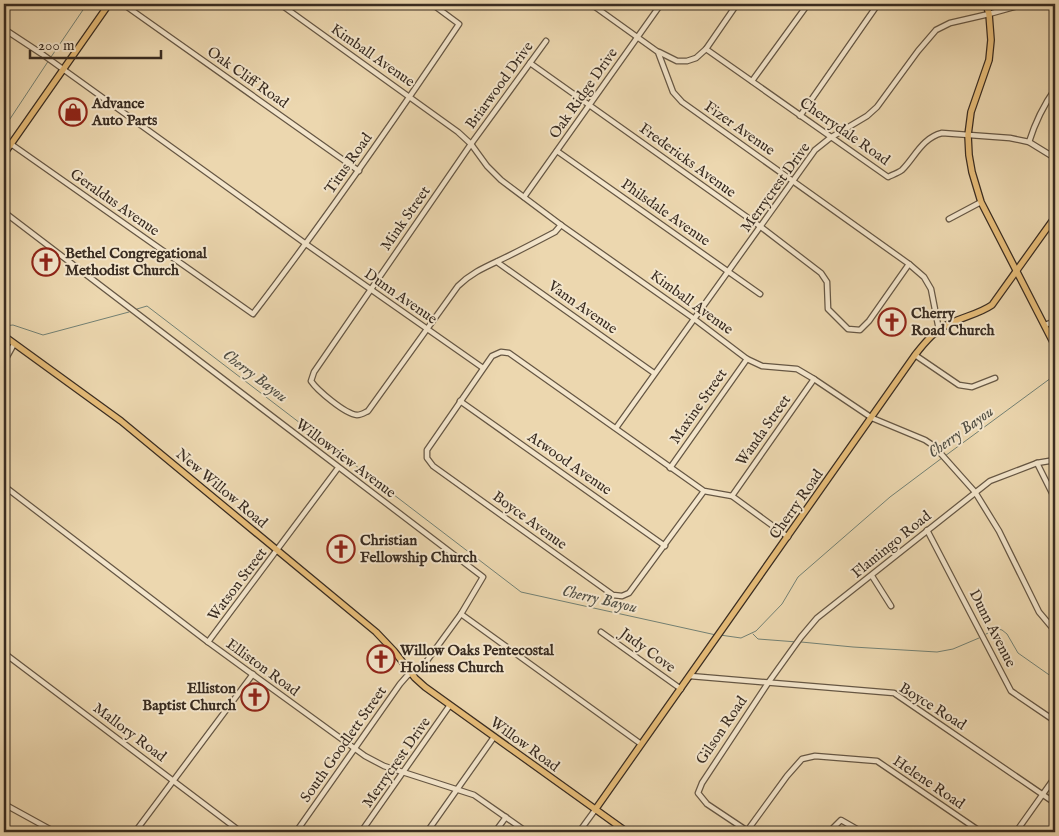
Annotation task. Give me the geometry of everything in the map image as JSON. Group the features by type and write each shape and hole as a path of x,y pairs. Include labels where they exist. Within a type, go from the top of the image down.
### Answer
{"main road":[{"path":"4,154 109,4"},
{"path":"986,4 989,14 991,40 989,60 971,112 968,135 970,163 982,202 1055,346"},
{"name":"Cherry Road","path":"595,810 915,355 930,336 939,330 952,322 981,312 992,305 1055,217"},
{"name":"New Willow Road","path":"4,337 121,421 376,632 411,673"},
{"name":"Willow Road","path":"411,673 450,705 627,832"}],"street":[{"name":"Oak Cliff Road","path":"123,4 359,171"},
{"name":"Kimball Avenue","path":"280,4 458,132 471,144 487,166 501,180 561,225 694,318 747,359 762,366 797,369 872,418 925,440 939,450 975,492 999,531 1039,612 1055,631"},
{"name":"Titus Road","path":"253,314 359,171 460,24 432,4"},
{"path":"591,4 658,52 671,59 687,61 696,58 706,49 737,4"},
{"name":"Oak Ridge Drive","path":"524,197 661,4"},
{"path":"752,81 808,4"},
{"path":"800,116 878,4"},
{"name":"Merrycrest Drive","path":"616,428 815,150 830,138 867,116 877,107 918,51 936,30 950,23 1024,4"},
{"name":"Dunn Avenue","path":"4,29 483,368"},
{"name":"Briarwood Drive","path":"471,144 546,41"},
{"name":"Cherrydale Road","path":"706,49 888,177 901,172 919,148 933,136 942,133 1010,138 1029,142 1055,158"},
{"name":"Fizer Avenue","path":"658,52 673,92 682,102 909,264 924,277 931,289 939,330"},
{"name":"Fredericks Avenue","path":"530,63 761,227 822,273 827,282 828,310 848,329 860,330 865,325 909,264"},
{"path":"1029,142 1044,105 1055,89"},
{"name":"Geraldus Avenue","path":"11,144 253,314"},
{"name":"Mink Street","path":"427,330 368,411 359,416 351,414 316,389 311,381 314,372 471,144"},
{"name":"Philsdale Avenue","path":"557,151 760,294"},
{"path":"949,219 982,202"},
{"name":"Willowview Avenue","path":"4,212 482,577"},
{"path":"427,330 465,278 555,232 561,225"},
{"path":"1049,225 1055,229"},
{"name":"Vann Avenue","path":"497,262 654,373"},
{"path":"1045,325 1055,320"},
{"path":"4,362 14,344"},
{"path":"460,400 492,356 501,352 509,353 704,491 732,496 788,537"},
{"path":"915,355 958,386 972,386 995,378"},
{"name":"Maxine Street","path":"670,468 747,359"},
{"name":"Wanda Street","path":"732,496 814,379"},
{"name":"Boyce Avenue","path":"460,400 427,450 427,458 433,466 613,595 622,596 629,593 665,546"},
{"name":"Atwood Avenue","path":"460,400 665,546"},
{"name":"Flamingo Road","path":"768,683 817,618 975,492 999,477 1055,460"},
{"path":"1037,464 1055,499"},
{"name":"Watson Street","path":"208,642 338,468"},
{"name":"Elliston Road","path":"4,486 208,642 374,762 478,797 527,832"},
{"path":"665,546 704,491"},
{"name":"Dunn Avenue","path":"927,530 1011,691 1055,721"},
{"path":"872,576 891,606"},
{"name":"South Goodlett Street","path":"296,832 400,684 426,662 461,614 482,577"},
{"path":"461,614 641,744"},
{"name":"Judy Cove","path":"601,632 680,689"},
{"name":"Mallory Road","path":"4,653 240,832"},
{"path":"135,832 253,674"},
{"name":"Boyce Road","path":"690,676 894,693 1055,803"},
{"name":"Gilson Road","path":"748,832 708,804 698,793 702,783 768,683"},
{"name":"Merrycrest Drive","path":"361,832 450,705"},
{"path":"427,832 494,737"},
{"name":"Helene Road","path":"748,832 787,776 802,759 815,756 877,761 981,832"},
{"path":"1016,832 1055,777"},
{"path":"4,804 55,832"},
{"name":"Cherry Road","path":"579,832 595,810"},
{"path":"495,832 506,817"},
{"path":"829,832 842,820 862,832"}],"waterway":[{"path":"51,57 87,4"},
{"path":"4,128 49,60"},
{"name":"Cherry Bayou","path":"137,309 147,306 521,592 716,635"},
{"name":"Cherry Bayou","path":"4,326 13,325 43,335 129,312"},
{"name":"Cherry Bayou","path":"945,456 1055,375"},
{"name":"Cherry Bayou","path":"720,635 741,638 756,631 782,604 798,577 890,497 942,458"},
{"path":"986,634 998,629 1002,630 1007,634 1018,653 1055,679"},
{"path":"753,634 758,639 797,642"},
{"path":"801,642 937,652 953,649 979,638"}],"place":[{"name":"Advance Auto Parts","path":"73,112"},
{"name":"Bethel Congregational Methodist Church","path":"46,262"},
{"name":"Cherry Road Church","path":"892,322"},
{"name":"Christian Fellowship Church","path":"341,549"},
{"name":"Willow Oaks Pentecostal Holiness Church","path":"381,659"},
{"name":"Elliston Baptist Church","path":"255,697"}]}
